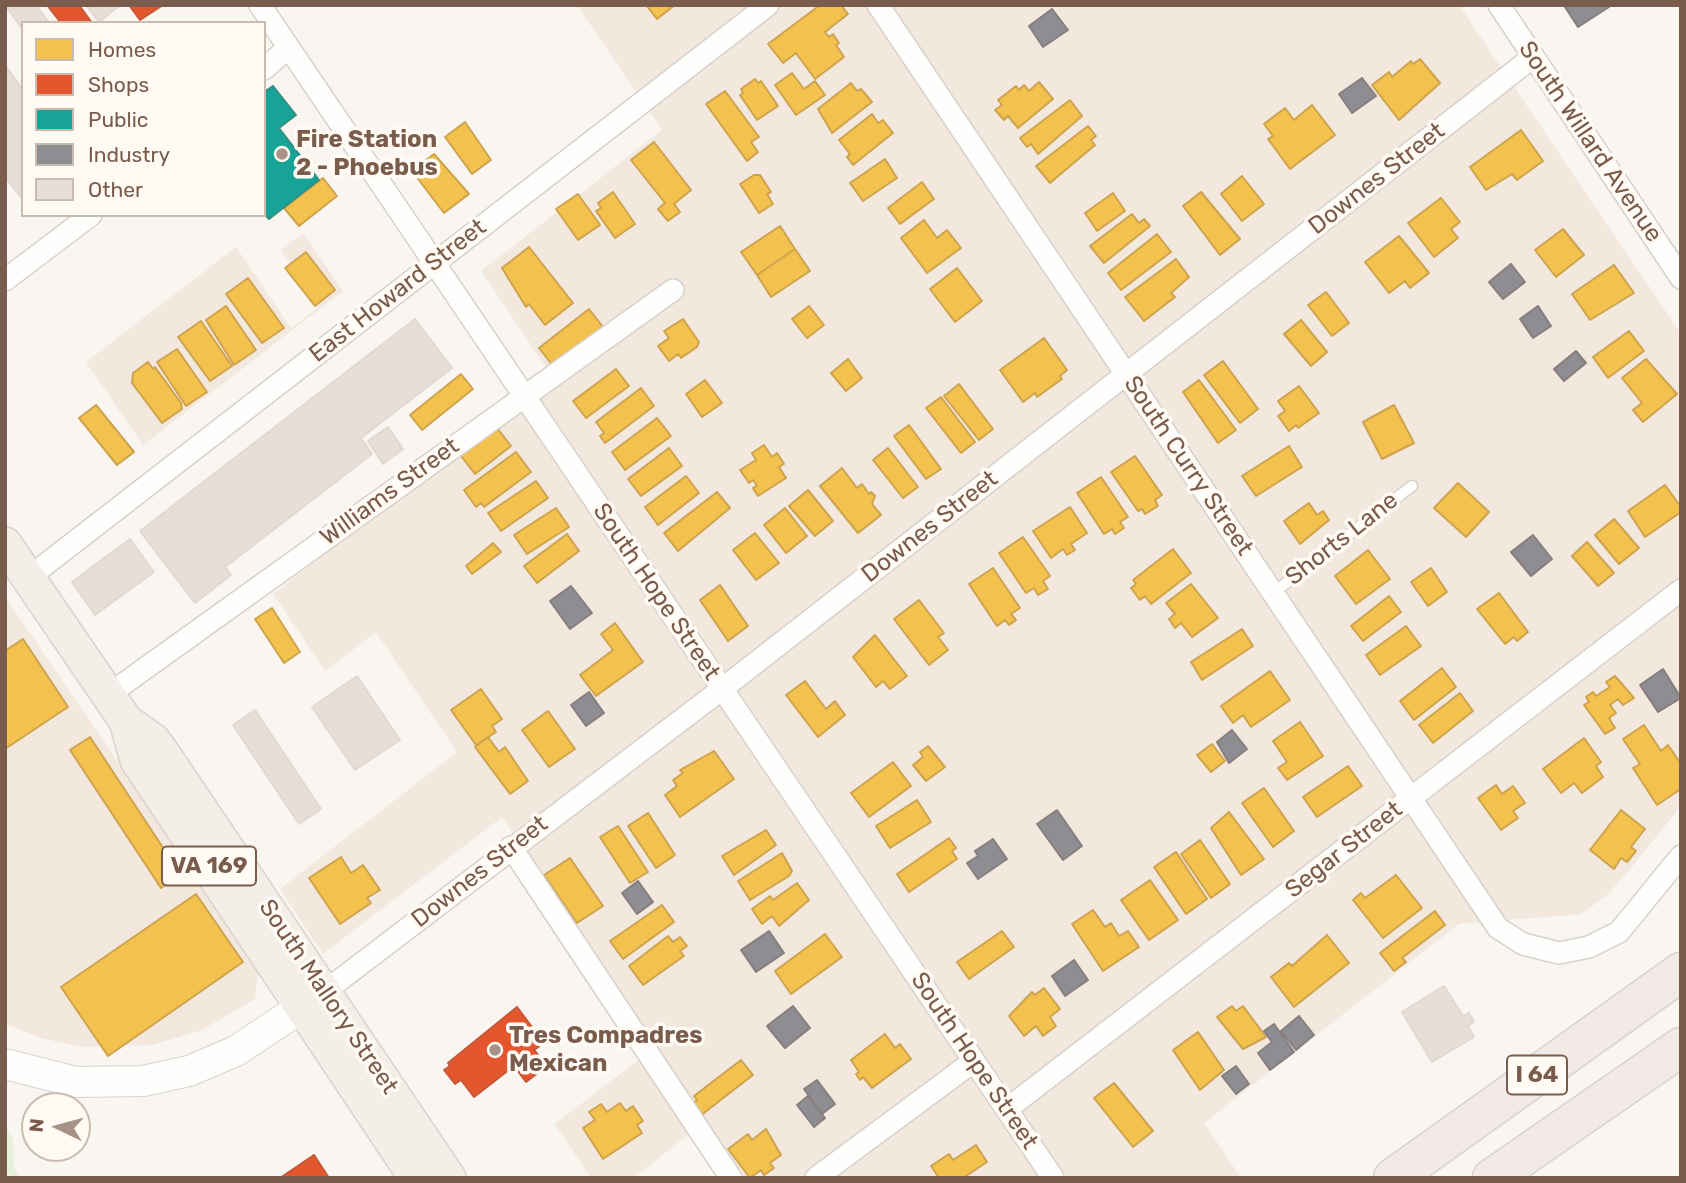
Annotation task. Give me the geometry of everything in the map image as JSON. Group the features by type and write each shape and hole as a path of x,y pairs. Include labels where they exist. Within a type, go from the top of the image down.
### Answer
{"highway":[{"name":"I 64","path":"1393,1178 1681,972"},
{"name":"I 64","path":"1492,1178 1681,1048"},
{"path":"1522,1178 1632,1082"}],"main road":[{"name":"South Mallory Street","path":"5,544 117,708 153,741 164,755 314,1000 416,1178"},
{"name":"South Mallory Street","path":"314,1000 449,1178"}],"street":[{"name":"South Hope Street","path":"260,5 1052,1178"},
{"name":"East Howard Street","path":"28,578 768,5"},
{"name":"South Curry Street","path":"878,5 1498,928 1523,944 1559,953 1589,947 1619,932 1681,856"},
{"name":"South Willard Avenue","path":"1499,5 1681,278"},
{"path":"266,67 288,48"},
{"name":"Downes Street","path":"314,1000 511,847 722,689 1533,57"},
{"path":"5,280 88,217"},
{"name":"Williams Street","path":"117,708 524,396 673,290"},
{"name":"Segar Street","path":"1007,1109 1681,590"},
{"path":"511,847 731,1178"},
{"path":"5,1064 76,1082 143,1081 190,1071 236,1051 314,1000"},
{"path":"816,1178 974,1061"}],"lane":[{"name":"Shorts Lane","path":"1273,593 1412,486"}],"shaded area":[{"path":"577,5 1459,5 1681,334 1681,806 1606,896 1581,914 1459,924 1204,1123 1241,1178 740,1178 706,1120 634,1178 591,1178 555,1124 654,1048 502,817 323,954 280,889 457,752 376,632 325,671 273,594 553,378 481,271 662,130"},
{"path":"303,233 343,291 143,445 86,362 236,247 291,328 319,307 281,250"},
{"path":"5,597 259,967 255,999 200,1031 151,1045 80,1047 41,1038 5,1024"}],"green space":[{"path":"5,1125 13,1139 14,1168 20,1178 5,1178"}],"building: Homes":[{"path":"646,5 675,5 657,19"},
{"path":"820,5 841,5 848,14 825,32 829,37 833,34 844,57 815,79 796,53 783,63 768,44"},
{"path":"1420,59 1440,83 1399,120 1372,85 1389,72 1392,77 1411,61 1413,64"},
{"path":"792,73 804,89 815,81 825,95 796,115 775,85"},
{"path":"755,79 758,83 761,81 778,106 757,120 740,95 743,93 741,89"},
{"path":"1039,82 1053,99 1018,128 1008,116 1004,120 995,110 1002,105 998,100 1016,86 1019,90 1024,85 1029,91"},
{"path":"851,83 857,91 861,89 872,102 832,133 818,109"},
{"path":"725,91 759,137 751,142 758,152 747,161 706,104"},
{"path":"1070,100 1082,116 1038,154 1031,144 1027,147 1020,138"},
{"path":"1312,105 1335,135 1290,169 1268,139 1273,136 1264,124 1285,108 1294,120"},
{"path":"872,114 878,123 883,120 893,133 853,165 847,157 850,154 839,140"},
{"path":"465,122 491,160 472,174 445,137"},
{"path":"1088,126 1096,136 1091,140 1095,145 1050,183 1036,166"},
{"path":"1521,130 1543,161 1517,180 1512,174 1486,190 1470,167"},
{"path":"654,142 691,190 674,204 680,212 668,221 658,209 665,203 631,160"},
{"path":"434,154 469,194 444,213 412,171"},
{"path":"885,159 897,178 863,201 850,183"},
{"path":"754,175 760,175 771,192 767,194 773,204 759,213 740,184"},
{"path":"1242,176 1264,204 1242,221 1221,194"},
{"path":"323,178 337,196 299,226 284,208"},
{"path":"922,182 934,199 900,224 888,208"},
{"path":"613,192 635,224 615,238 596,211 601,208 598,203"},
{"path":"1201,192 1240,239 1220,255 1183,206"},
{"path":"1113,193 1125,211 1097,231 1085,213"},
{"path":"578,194 600,225 578,240 556,209"},
{"path":"1441,198 1460,222 1451,229 1458,238 1434,257 1408,223"},
{"path":"1132,214 1139,223 1144,219 1150,226 1104,263 1090,246"},
{"path":"924,220 937,238 947,230 961,248 927,273 901,238"},
{"path":"780,226 795,249 757,275 741,252"},
{"path":"1563,229 1584,255 1556,277 1535,250"},
{"path":"1157,234 1171,252 1121,290 1108,273"},
{"path":"1399,236 1429,273 1410,288 1405,281 1389,293 1365,262"},
{"path":"529,247 573,303 545,325 529,304 526,307 502,268"},
{"path":"795,249 810,271 771,297 757,275"},
{"path":"306,252 335,290 315,306 285,268"},
{"path":"1176,259 1189,277 1171,293 1175,297 1144,321 1125,297"},
{"path":"1614,265 1634,293 1590,320 1572,294"},
{"path":"957,268 982,301 955,322 930,289"},
{"path":"248,278 284,328 262,343 226,294"},
{"path":"1326,292 1349,323 1332,336 1308,305"},
{"path":"226,306 256,350 234,365 206,320"},
{"path":"809,306 824,325 807,338 792,319"},
{"path":"589,309 603,327 557,371 539,348"},
{"path":"683,319 699,342 697,347 681,358 678,354 669,361 658,346 669,338 664,331"},
{"path":"1301,320 1327,352 1311,366 1284,334"},
{"path":"201,321 232,366 210,381 178,337"},
{"path":"1629,331 1644,351 1608,378 1593,357"},
{"path":"1044,338 1067,370 1060,376 1062,379 1037,397 1035,393 1023,402 1000,370"},
{"path":"177,349 207,392 186,406 157,362"},
{"path":"848,359 862,378 846,391 831,373"},
{"path":"1646,359 1677,394 1643,422 1633,410 1642,403 1622,378"},
{"path":"1223,361 1258,409 1240,423 1204,375"},
{"path":"148,362 153,369 155,367 181,403 182,409 162,423 132,383 133,373"},
{"path":"616,369 629,386 586,418 573,401"},
{"path":"461,374 473,389 422,430 410,415"},
{"path":"705,380 722,403 702,417 686,394"},
{"path":"1199,380 1236,430 1218,443 1183,392"},
{"path":"959,384 993,429 979,440 944,396"},
{"path":"1299,386 1319,413 1289,431 1278,416 1285,411 1278,401"},
{"path":"641,388 654,406 605,443 600,436 604,433 596,422"},
{"path":"941,397 975,442 961,453 926,408"},
{"path":"96,405 134,452 117,465 79,418"},
{"path":"1394,405 1414,443 1382,459 1363,422"},
{"path":"657,418 671,436 625,470 612,452"},
{"path":"494,424 511,446 475,474 458,452"},
{"path":"909,425 941,469 926,479 894,436"},
{"path":"764,445 772,457 777,453 784,464 779,467 786,478 758,496 753,488 757,486 753,480 749,483 740,470 756,460 752,453"},
{"path":"1289,446 1302,467 1256,496 1242,476"},
{"path":"669,448 682,466 641,496 628,479"},
{"path":"888,448 918,487 903,498 873,460"},
{"path":"516,452 531,472 484,507 481,503 476,507 464,490"},
{"path":"1135,456 1162,495 1155,500 1158,506 1145,514 1142,509 1138,511 1111,472"},
{"path":"842,468 857,488 862,484 869,494 871,492 875,496 872,504 881,515 858,533 820,486"},
{"path":"686,476 699,493 658,525 645,507"},
{"path":"1101,477 1128,517 1120,522 1124,528 1115,534 1112,529 1104,534 1077,493"},
{"path":"536,481 548,498 501,531 488,513"},
{"path":"1458,483 1489,512 1466,537 1434,508"},
{"path":"1665,485 1681,507 1681,512 1645,537 1628,511"},
{"path":"808,490 833,521 815,536 789,506"},
{"path":"717,492 730,508 678,551 664,533"},
{"path":"1309,503 1317,515 1323,511 1329,520 1300,544 1284,521"},
{"path":"1070,507 1087,533 1071,544 1075,550 1067,555 1063,549 1051,558 1033,531"},
{"path":"556,508 569,527 527,554 514,535"},
{"path":"785,508 807,536 786,553 764,525"},
{"path":"1614,519 1639,548 1619,564 1595,535"},
{"path":"755,533 779,563 756,580 733,550"},
{"path":"567,534 579,551 537,583 524,566"},
{"path":"1023,537 1050,576 1043,581 1048,589 1038,595 1034,588 1026,593 999,553"},
{"path":"1587,542 1614,573 1598,586 1572,556"},
{"path":"493,543 501,552 472,574 466,566"},
{"path":"1173,549 1191,573 1151,604 1145,596 1140,600 1131,588 1136,584 1133,580"},
{"path":"1368,550 1390,579 1356,604 1335,576"},
{"path":"993,568 1020,608 1011,614 1016,620 1009,625 1005,620 997,626 969,584"},
{"path":"1431,568 1447,592 1428,606 1411,582"},
{"path":"1191,584 1218,618 1192,637 1181,623 1175,628 1169,619 1175,614 1166,603"},
{"path":"720,585 748,626 728,641 700,600"},
{"path":"1499,593 1528,632 1517,641 1514,637 1505,644 1477,609"},
{"path":"1389,596 1401,612 1363,641 1351,626"},
{"path":"919,600 944,633 938,637 948,650 929,665 894,619"},
{"path":"272,608 300,652 284,663 255,619"},
{"path":"615,623 643,662 596,696 580,675 613,650 601,634"},
{"path":"1406,626 1421,646 1380,675 1366,655"},
{"path":"1242,629 1253,646 1202,680 1191,662"},
{"path":"875,635 907,676 890,689 883,681 876,687 853,657"},
{"path":"23,639 68,707 5,749 5,651"},
{"path":"1442,668 1456,687 1414,720 1400,701"},
{"path":"1270,671 1290,700 1251,727 1243,715 1233,723 1221,706"},
{"path":"1615,676 1634,698 1623,705 1618,699 1610,705 1616,713 1609,718 1615,728 1605,734 1584,705 1589,702 1586,697 1593,692 1596,696 1610,687 1606,682"},
{"path":"805,681 826,709 835,701 845,715 818,737 786,695"},
{"path":"481,689 502,719 492,726 496,732 476,745 451,710"},
{"path":"1460,693 1473,711 1433,743 1419,725"},
{"path":"548,711 575,749 549,767 522,730"},
{"path":"1300,722 1323,756 1287,780 1278,768 1287,762 1273,741"},
{"path":"1644,725 1661,751 1668,745 1681,764 1681,789 1657,805 1633,768 1640,764 1623,739"},
{"path":"90,737 181,875 161,888 70,750"},
{"path":"488,737 499,752 505,747 528,781 510,794 475,747"},
{"path":"1584,738 1601,762 1596,766 1603,777 1582,793 1574,783 1561,793 1543,769"},
{"path":"1212,744 1225,761 1211,772 1197,755"},
{"path":"928,746 945,767 926,781 913,765 923,757 920,752"},
{"path":"714,751 734,779 680,817 665,795 677,786 673,780 683,773 680,770"},
{"path":"893,762 911,786 869,817 851,793"},
{"path":"1348,766 1362,786 1317,817 1303,797"},
{"path":"1496,785 1502,794 1513,786 1525,803 1513,811 1518,818 1501,830 1478,798"},
{"path":"1264,788 1294,831 1273,847 1242,803"},
{"path":"917,800 931,822 890,848 876,826"},
{"path":"1621,810 1645,829 1631,847 1636,851 1627,862 1621,858 1614,869 1590,850"},
{"path":"1229,812 1264,859 1241,875 1211,828"},
{"path":"648,813 675,855 656,868 628,826"},
{"path":"618,826 648,872 630,883 600,837"},
{"path":"766,830 776,845 734,875 722,856"},
{"path":"949,838 956,848 952,851 957,859 909,892 897,874"},
{"path":"1200,840 1230,884 1211,898 1181,854"},
{"path":"1176,852 1207,899 1186,914 1154,867"},
{"path":"782,853 792,871 789,876 750,900 738,881"},
{"path":"341,857 351,873 363,865 380,890 367,898 371,903 340,924 309,878"},
{"path":"570,858 603,906 577,923 544,875"},
{"path":"1396,875 1422,908 1383,938 1353,900 1361,893 1365,898"},
{"path":"1150,880 1178,920 1149,940 1121,900"},
{"path":"797,883 809,900 779,926 772,916 762,924 752,909 770,896 773,900"},
{"path":"196,894 243,962 108,1056 61,987"},
{"path":"662,905 674,922 623,959 610,941"},
{"path":"1093,910 1105,927 1111,923 1119,936 1128,931 1139,947 1103,971 1072,924"},
{"path":"1435,911 1445,925 1402,958 1406,962 1394,971 1380,953"},
{"path":"1002,931 1014,947 969,979 957,962"},
{"path":"825,934 842,957 791,994 775,971"},
{"path":"1327,935 1349,963 1294,1007 1271,977 1289,963 1292,966"},
{"path":"668,936 673,942 680,937 687,946 680,951 684,956 643,985 629,966"},
{"path":"1044,988 1060,1009 1050,1017 1056,1026 1043,1036 1036,1026 1024,1036 1009,1016 1032,992 1035,995"},
{"path":"1232,1006 1236,1011 1243,1006 1266,1037 1243,1049 1217,1017"},
{"path":"1198,1032 1224,1070 1200,1090 1173,1050"},
{"path":"885,1034 895,1048 900,1044 911,1059 872,1088 863,1077 860,1080 856,1074 859,1072 851,1060"},
{"path":"741,1060 753,1075 700,1116 691,1105 697,1100 694,1096"},
{"path":"1114,1083 1153,1131 1133,1147 1094,1098"},
{"path":"620,1103 626,1111 633,1106 643,1121 637,1125 642,1133 603,1159 583,1128 595,1120 589,1112 601,1104 607,1112"},
{"path":"766,1129 781,1155 770,1163 774,1168 764,1175 761,1170 750,1178 728,1149 748,1134 752,1140"},
{"path":"976,1145 987,1162 963,1178 939,1178 931,1166 949,1154 953,1160"}],"building: Shops":[{"path":"47,5 79,5 91,21 59,21"},
{"path":"129,5 163,5 140,20"},
{"path":"517,1007 544,1043 534,1050 547,1066 526,1082 514,1066 474,1097 461,1080 455,1084 444,1070 450,1066 448,1063"},
{"path":"314,1155 329,1178 280,1178"}],"building: Public":[{"name":"Fire Station 2 - Phoebus","path":"273,86 296,115 279,128 319,180 269,219 266,215 266,91"}],"building: Industry":[{"path":"1565,7 1609,7 1578,27"},
{"path":"1052,9 1068,30 1043,47 1029,26"},
{"path":"1362,78 1376,96 1352,113 1339,94"},
{"path":"1511,264 1525,282 1503,299 1489,282"},
{"path":"1538,306 1551,326 1533,338 1520,319"},
{"path":"1576,351 1586,363 1564,381 1554,369"},
{"path":"1533,535 1552,559 1531,576 1511,552"},
{"path":"571,586 592,613 570,629 550,601"},
{"path":"1663,669 1681,698 1658,712 1640,685"},
{"path":"589,692 604,713 586,726 571,705"},
{"path":"1232,730 1247,749 1229,763 1217,742"},
{"path":"1057,810 1082,846 1063,860 1037,824"},
{"path":"993,839 1007,859 978,879 967,863 978,856 975,851"},
{"path":"638,881 653,902 637,914 622,893"},
{"path":"769,931 784,953 756,972 741,950"},
{"path":"1074,960 1088,980 1065,996 1052,976"},
{"path":"793,1006 810,1028 785,1048 767,1026"},
{"path":"1299,1016 1314,1035 1296,1050 1281,1031"},
{"path":"1274,1024 1294,1052 1270,1070 1258,1053 1272,1042 1264,1031"},
{"path":"1236,1066 1249,1084 1236,1094 1222,1076"},
{"path":"817,1080 835,1104 822,1114 804,1089"},
{"path":"808,1096 825,1118 814,1127 797,1105"}],"building: Other":[{"path":"5,5 36,5 48,21 21,21 21,27"},
{"path":"86,5 119,5 100,21"},
{"path":"5,65 21,87 21,197 5,177"},
{"path":"415,319 452,368 361,438 372,454 225,567 231,575 195,603 140,531"},
{"path":"388,427 403,449 383,464 368,441"},
{"path":"130,539 154,572 95,615 72,582"},
{"path":"357,676 400,740 355,770 312,707"},
{"path":"255,710 321,809 299,824 233,725"},
{"path":"1444,986 1463,1016 1469,1013 1474,1022 1468,1026 1474,1037 1432,1062 1402,1012"}],"place":[{"name":"Fire Station 2 - Phoebus","path":"282,154"},
{"name":"Tres Compadres Mexican","path":"495,1050"}]}
